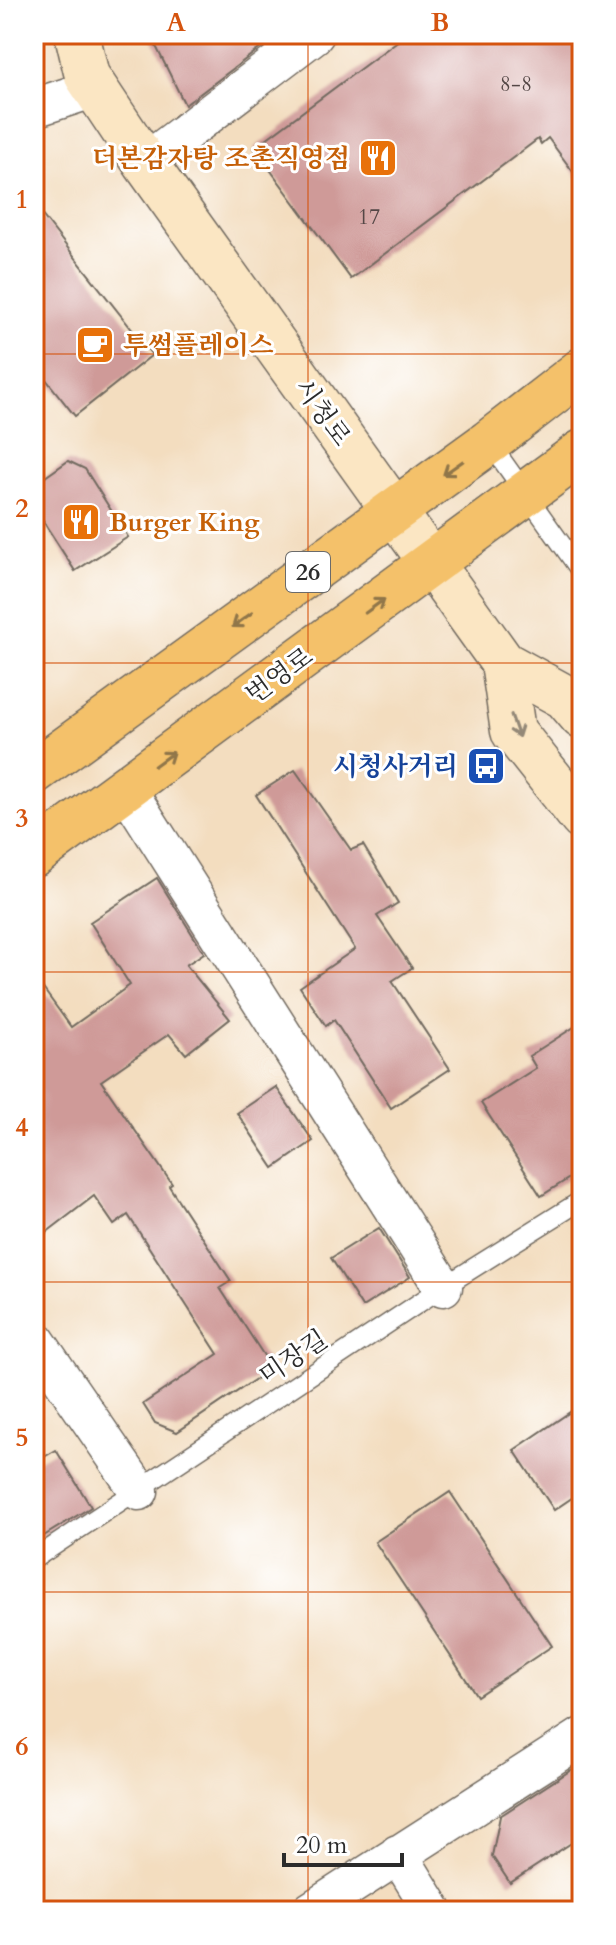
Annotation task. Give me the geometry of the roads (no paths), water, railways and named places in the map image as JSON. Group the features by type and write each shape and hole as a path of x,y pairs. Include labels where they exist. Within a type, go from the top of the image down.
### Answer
{"main road":[{"name":"26","path":"34,772 489,442 582,370"},
{"name":"번영로","path":"34,855 582,452"}],"street":[{"name":"시청로","path":"77,34 87,76 145,163 503,663"},
{"path":"145,163 315,34"},
{"path":"34,108 95,88"},
{"path":"503,663 565,697 582,717"},
{"path":"503,663 513,731 582,818"},
{"path":"125,787 443,1287"},
{"path":"34,1338 139,1491"},
{"path":"311,1911 582,1737"},
{"path":"398,1854 433,1911"}],"lane":[{"path":"489,442 582,573"},
{"name":"미장길","path":"34,1559 443,1287 582,1200"}],"place":[{"name":"더본감자탕 조촌직영점","path":"378,158"},
{"name":"투썸플레이스","path":"95,345"},
{"name":"Burger King","path":"81,522"},
{"name":"시청사거리","path":"486,766"}]}
